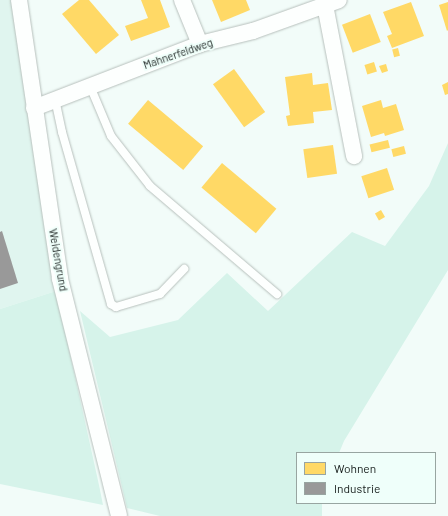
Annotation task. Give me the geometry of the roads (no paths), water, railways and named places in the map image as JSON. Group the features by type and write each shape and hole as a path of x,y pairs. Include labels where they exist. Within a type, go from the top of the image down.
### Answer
{"street":[{"name":"Weidengrund","path":"19,0 60,279 118,516"},
{"path":"182,0 200,44"},
{"name":"Mahnerfeldweg","path":"34,108 200,44 253,32 332,3 354,156"}],"lane":[{"path":"90,86 111,136 150,186 277,294"},
{"path":"55,99 62,132 110,304 116,307 160,294 184,269"}]}
